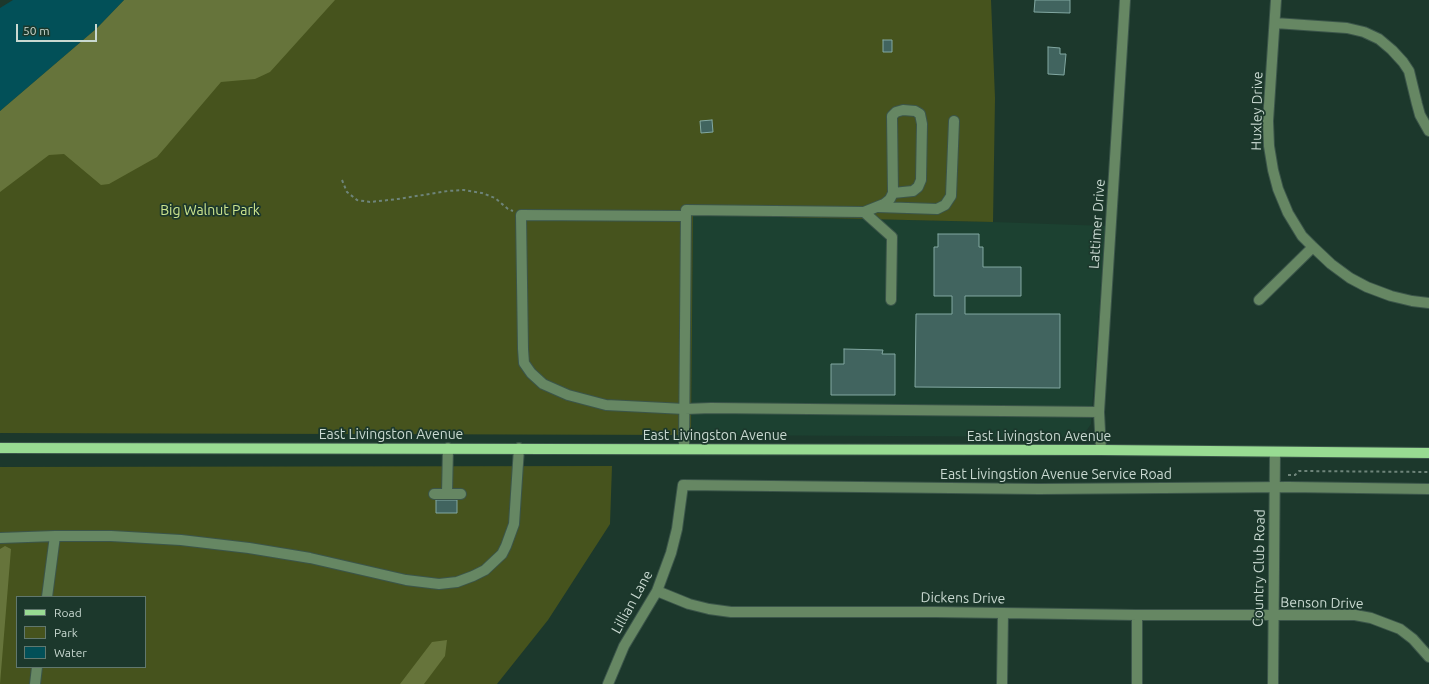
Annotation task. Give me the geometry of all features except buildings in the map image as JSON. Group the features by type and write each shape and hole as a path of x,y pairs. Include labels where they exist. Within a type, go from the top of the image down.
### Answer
{"main road":[{"name":"East Livingston Avenue","path":"0,448 1101,450 1429,453"}],"street":[{"name":"Lattimer Drive","path":"1101,450 1099,412 1125,0"},
{"name":"Huxley Drive","path":"1276,0 1268,121 1270,159 1278,189 1288,213 1302,236 1331,264 1350,278 1367,287 1405,299 1429,303"},
{"path":"1274,23 1347,28 1364,32 1379,39 1392,50 1409,71 1416,104 1429,131"},
{"path":"684,449 686,210 864,212 884,204 890,199 893,193 892,116 896,112 903,110 915,111 920,114 922,124 921,180 918,187 913,191 893,193"},
{"path":"876,207 937,209 946,205 951,196 954,121"},
{"path":"864,212 892,237 891,300"},
{"path":"686,216 521,215 523,349 524,363 531,373 543,384 568,395 606,405 685,409 1099,412"},
{"path":"1259,300 1313,247"},
{"path":"447,494 448,448"},
{"path":"0,538 111,536 181,540 310,558 406,580 439,584 457,582 485,570 502,554 506,546 514,524 519,448"},
{"name":"Country Club Road","path":"1273,684 1275,452"},
{"name":"East Livingstion Avenue Service Road","path":"683,485 1039,489 1429,489"},
{"name":"Lillian Lane","path":"608,684 624,646 657,591 671,553 677,529 683,485"},
{"path":"434,494 461,494"},
{"path":"47,596 55,536"},
{"name":"Dickens Drive","path":"657,591 702,608 731,612 1273,616"},
{"path":"1002,684 1003,613"},
{"path":"1137,615 1137,684"},
{"name":"Benson Drive","path":"1273,616 1355,615 1371,618 1400,629 1413,639 1429,657"},
{"path":"35,684 37,668"}],"path":[{"path":"342,180 348,192 357,200 370,202 464,190 482,193 495,198 508,209 521,215"},
{"path":"1288,475 1295,475 1299,471 1429,472"}],"shaded area":[{"path":"693,215 1105,226 1091,424 1082,437 691,435"}],"green space":[{"name":"Big Walnut Park","path":"80,0 991,0 995,98 993,222 693,215 691,435 0,433 0,70"},
{"path":"124,0 335,0 270,72 255,79 221,82 157,157 109,184 101,185 64,154 49,155 0,192 0,111 97,28"},
{"path":"612,466 610,524 548,620 497,684 0,684 0,467"},
{"path":"5,546 11,549 0,684 0,549"},
{"path":"447,640 445,656 424,684 400,684 432,642"}],"water":[{"path":"13,0 124,0 97,28 0,111 0,8"}]}
